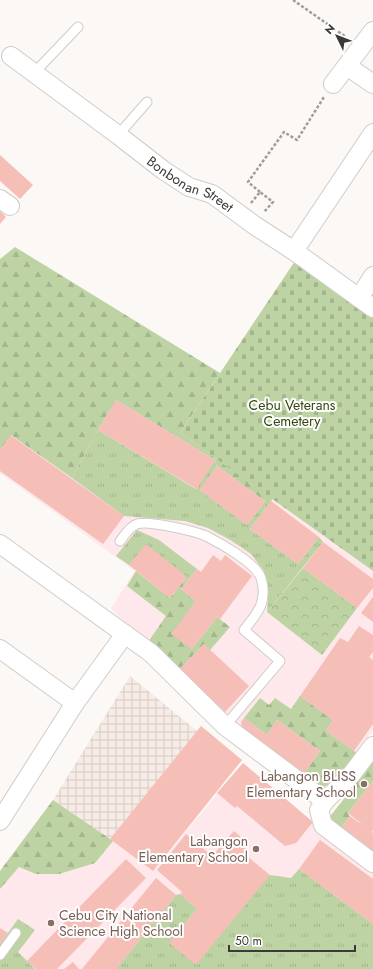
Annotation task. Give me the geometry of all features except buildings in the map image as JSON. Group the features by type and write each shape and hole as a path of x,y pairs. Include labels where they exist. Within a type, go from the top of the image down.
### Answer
{"street":[{"path":"333,84 373,31"},
{"name":"Bonbonan Street","path":"11,56 163,170 189,187 212,194 366,303"},
{"path":"347,66 373,84"},
{"path":"294,251 373,133"},
{"path":"366,303 373,276"},
{"path":"0,544 151,653 226,726 326,801"},
{"path":"0,821 75,703 125,634"},
{"path":"1,652 75,703"},
{"path":"373,746 351,775 319,810 322,825 373,863"}],"lane":[{"path":"34,73 78,27"},
{"path":"118,135 147,102"},
{"path":"120,541 133,526 138,523 162,525 205,536 248,561 257,570 261,577 264,598 258,612 244,630 280,661 226,726"},
{"path":"0,955 16,932"}],"path":[{"path":"293,0 361,47"},
{"path":"260,192 248,182 284,132 297,140 333,84"}],"shaded area":[{"path":"60,353 180,433 373,571 373,730 339,778 318,790 241,734 145,644 111,608 135,571 0,473 0,436"},
{"path":"130,676 197,731 110,839 53,800"},
{"name":"Labangon Elementary School","path":"243,763 313,822 314,828 373,873 373,969 0,969 0,871 53,800 153,871"}],"green space":[{"path":"15,247 220,373 180,433 273,499 271,501 265,501 217,466 215,460 116,400 72,478 11,435 0,450 0,259"},
{"name":"Cebu Veterans Cemetery","path":"295,261 373,317 373,571 180,433"},
{"path":"98,430 196,489 215,460 217,466 200,490 247,525 265,501 271,501 250,529 298,564 319,537 323,542 267,612 268,597 264,571 251,554 232,541 208,528 185,521 124,516 72,478"},
{"path":"137,530 159,540 197,569 189,579 146,545 129,565 116,556"},
{"path":"303,568 357,608 322,655 267,612"},
{"path":"136,571 170,598 187,577 189,579 181,589 196,601 172,634 192,649 217,617 230,627 210,650 204,644 179,670 148,642 166,616 127,586"},
{"path":"300,696 333,720 326,731 357,753 339,778 320,789 302,776 320,751 277,720 267,735 244,718 260,698 269,705 275,698 291,709"},
{"path":"373,762 373,781 348,813 350,816 337,833 324,824"},
{"path":"53,800 113,841 95,863 59,874 36,874 19,867 0,889 0,871"},
{"path":"299,869 373,924 373,969 116,969 176,895 180,894 197,909 169,943 270,875 291,878"},
{"path":"18,919 35,930 18,952 35,969 0,969 0,944"}],"place":[{"name":"Labangon BLISS Elementary School","path":"364,784"},
{"name":"Labangon Elementary School","path":"256,849"},
{"name":"Cebu City National Science High School","path":"51,923"}]}
